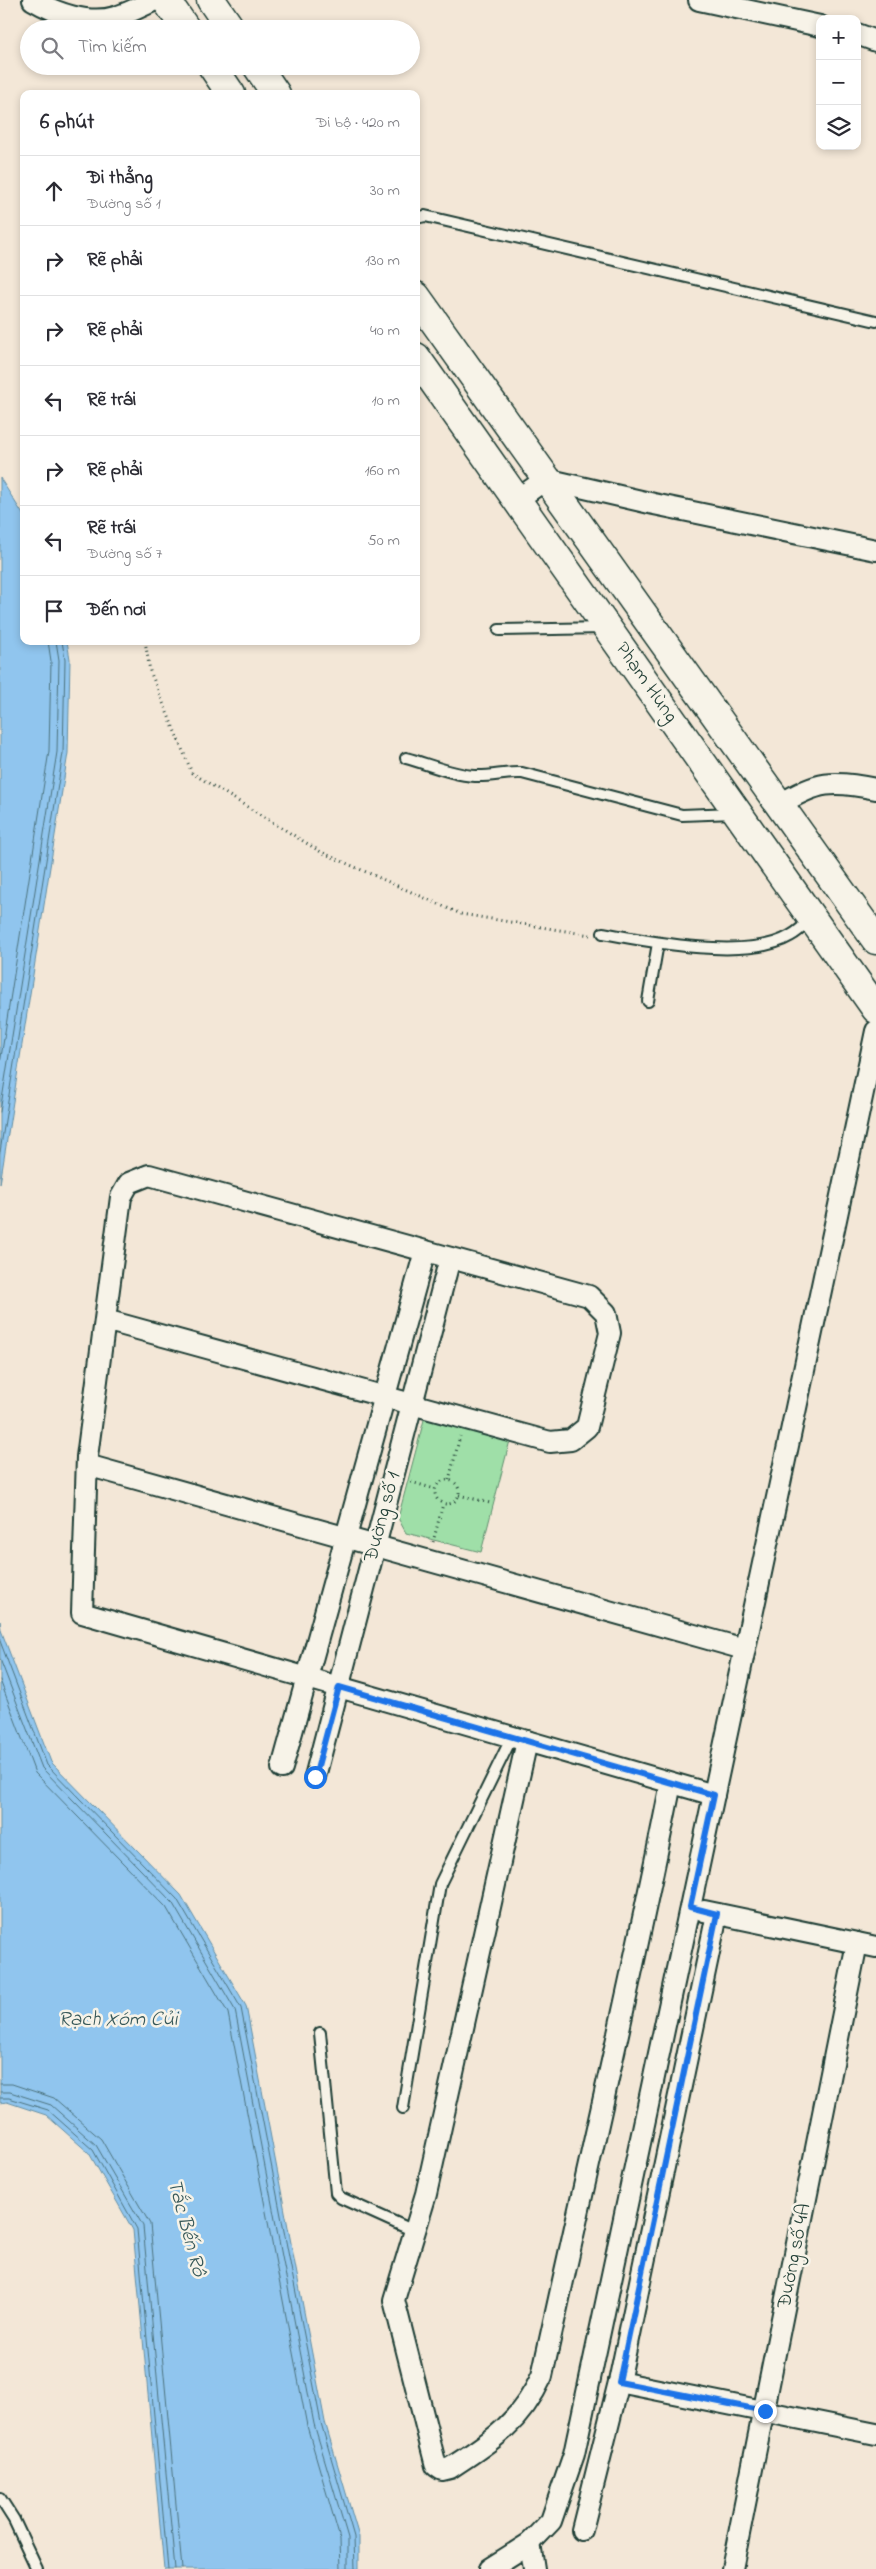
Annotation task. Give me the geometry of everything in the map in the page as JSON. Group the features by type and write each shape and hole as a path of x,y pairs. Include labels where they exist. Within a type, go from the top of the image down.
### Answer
{"main road":[{"path":"166,0 180,20"},
{"path":"211,0 225,20"},
{"path":"218,75 228,90"},
{"path":"263,75 273,90"},
{"name":"Phạm Hùng","path":"420,302 876,940"},
{"name":"Phạm Hùng","path":"420,363 876,1009"}],"street":[{"path":"33,0 61,12 96,19 114,18 155,0"},
{"path":"699,0 816,25"},
{"path":"861,35 876,40"},
{"path":"518,499 546,479 654,504 876,550"},
{"path":"779,805 803,790 817,785 848,783 876,788"},
{"path":"489,2569 530,2543 551,2521 574,2454 876,1031"},
{"path":"105,1320 464,1421 550,1442 571,1440 587,1427 610,1333 606,1312 589,1296 149,1175 129,1183 121,1197 105,1320 87,1465 82,1613 714,1795"},
{"path":"282,1768 426,1251"},
{"name":"Đường số 1","path":"315,1777 450,1258"},
{"path":"87,1465 744,1649"},
{"path":"520,1739 426,2194 394,2300 436,2466 446,2470 504,2432 521,2413 542,2376 602,2101 640,1939 671,1782"},
{"path":"690,1907 866,1945"},
{"path":"582,2530 619,2382 717,1914"},
{"name":"Đường số 4A","path":"732,2569 866,1945"},
{"path":"619,2382 876,2434"},
{"path":"530,2543 534,2569"}],"lane":[{"path":"420,218 435,219 876,321"},
{"path":"499,630 607,628"},
{"path":"406,758 473,776 487,776 505,772 522,773 682,815 738,813"},
{"path":"598,934 704,948 748,948 789,937 812,918"},
{"path":"648,1001 658,943"},
{"path":"403,2108 440,1884 520,1739"},
{"path":"320,2033 336,2193 341,2198 414,2231"},
{"path":"0,2498 14,2520 37,2569"}],"path":[{"path":"146,645 150,671 192,772 321,852 461,914 598,934"},
{"path":"449,1480 464,1421"},
{"path":"442,1480 449,1480 457,1484 459,1495 454,1502 443,1504 436,1499 435,1489 442,1480"},
{"path":"459,1495 490,1503"},
{"path":"428,1560 443,1504"}],"green space":[{"path":"425,1416 514,1425 481,1552 406,1533 398,1518"}],"water":[{"path":"0,478 20,510 20,645 68,645 70,659 68,753 0,1184"},
{"name":"Rạch Xóm Củi","path":"0,1621 1,1630 51,1762 181,1895 246,2006 325,2422 359,2537 359,2569 164,2569 133,2230 89,2153 46,2115 7,2102 0,2103"}],"route":[{"path":"315,1777 339,1687 714,1795 690,1907 717,1914 619,2382 765,2411"}],"water label":[{"name":"Tắc Bến Rô","path":"186,2228"}]}
